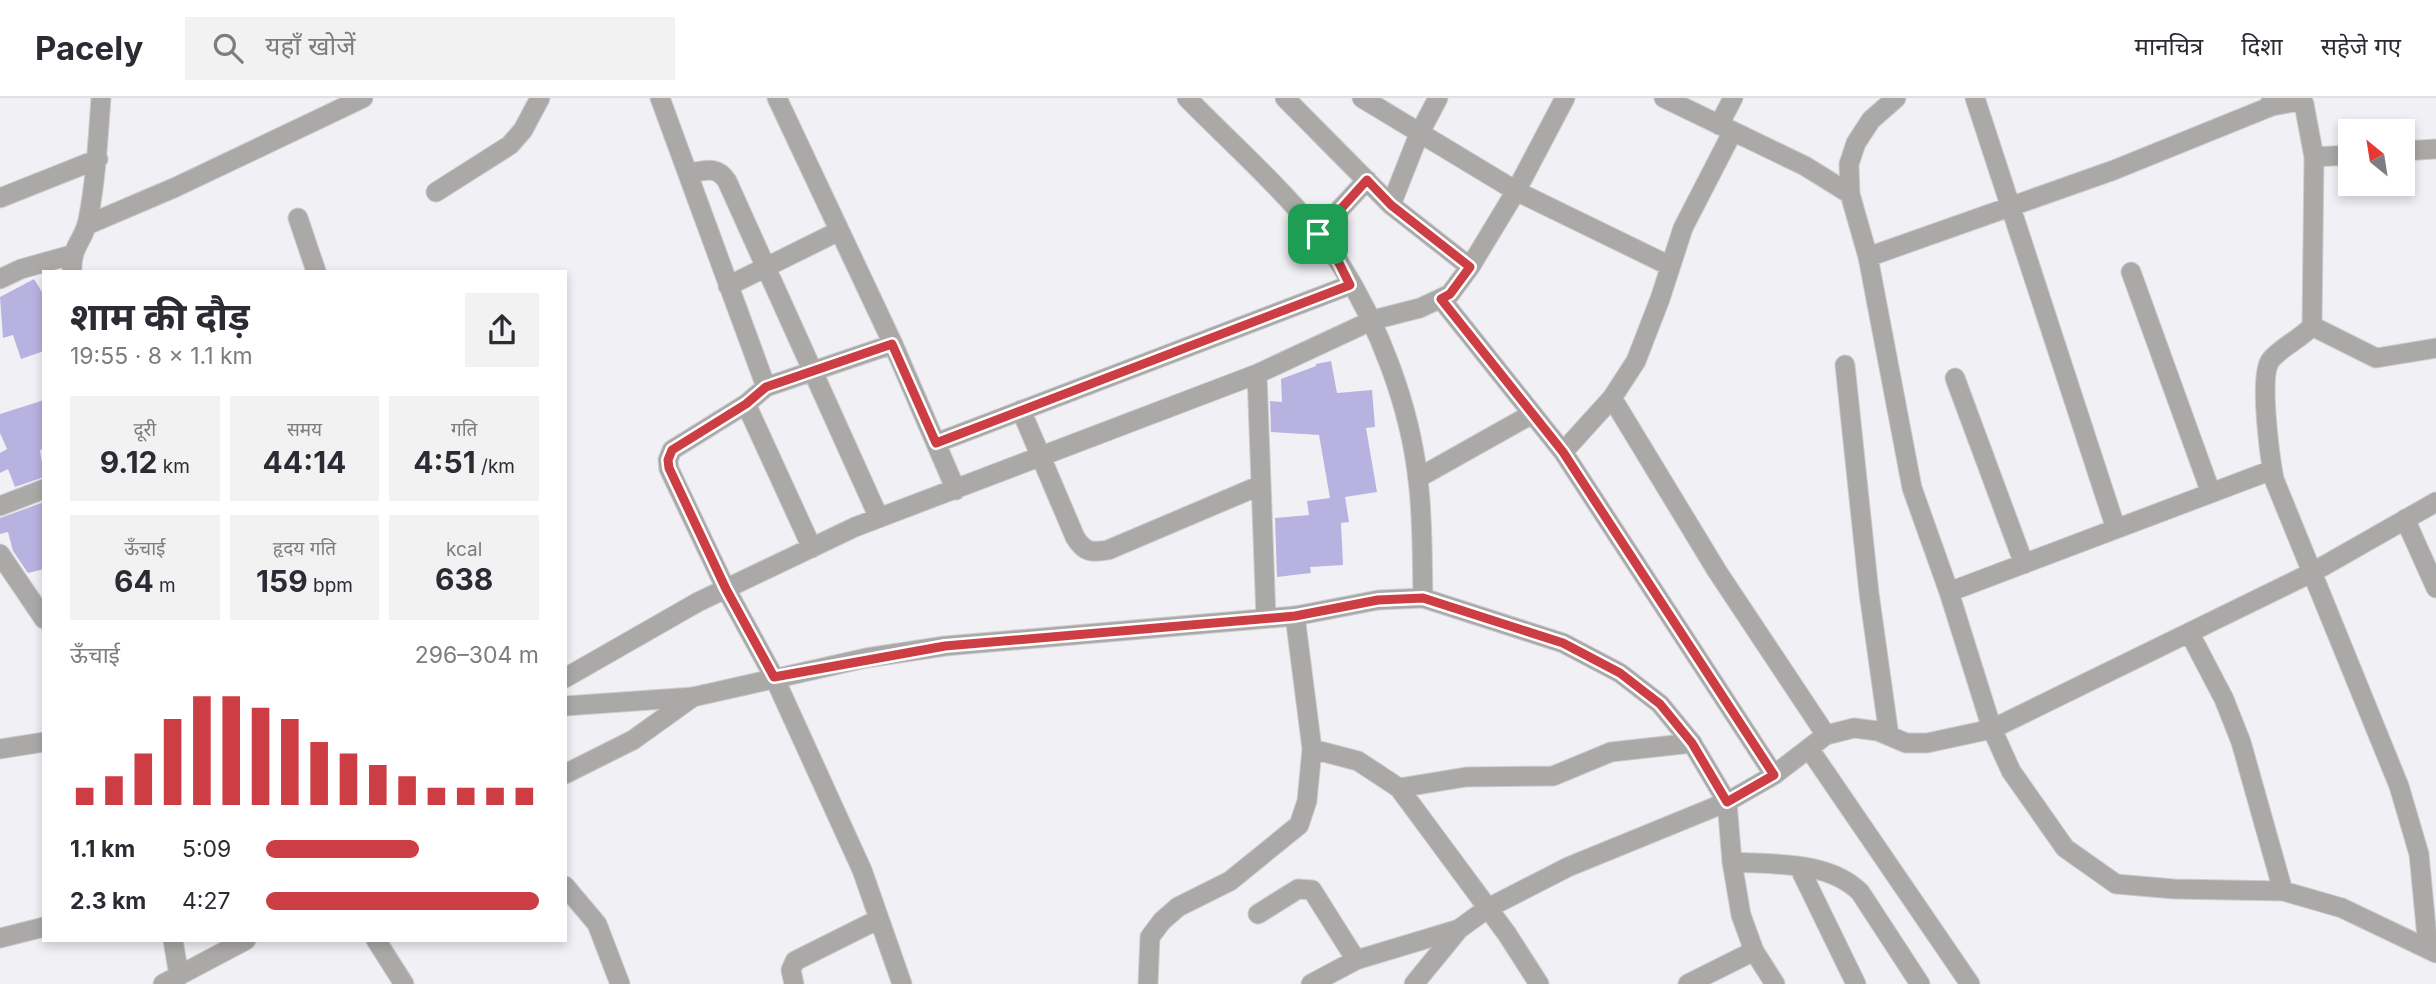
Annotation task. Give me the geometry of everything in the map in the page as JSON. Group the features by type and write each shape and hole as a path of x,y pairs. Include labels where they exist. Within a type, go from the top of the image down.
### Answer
{"street":[{"path":"0,279 21,269 72,263 87,225 98,159 101,98"},
{"path":"87,225 176,187 363,98"},
{"path":"436,192 510,145 523,130 540,98"},
{"path":"660,98 690,173 727,286 766,387"},
{"path":"777,98 892,344 956,490"},
{"path":"1187,98 1318,234 1373,320 1397,387 1418,478 1423,598"},
{"path":"1285,98 1391,205 1470,267"},
{"path":"1362,98 1516,191 1670,266"},
{"path":"1391,205 1419,134 1438,98"},
{"path":"567,677 726,589 879,518 1256,374 1373,320 1420,308 1450,294 1470,267 1516,191 1565,98"},
{"path":"1664,98 1805,166 1850,194"},
{"path":"1563,452 1612,398 1636,360 1683,228 1726,129 1733,98"},
{"path":"1896,98 1871,120 1856,143 1849,164 1850,194 1868,257 1912,488 1950,592 1992,729 2011,771 2065,848 2116,884 2174,889 2283,891 2342,908 2432,950"},
{"path":"1976,98 2116,529"},
{"path":"1868,257 2114,170 2271,102 2305,104 2314,157 2312,326 2270,361 2266,381 2272,470 2399,786 2419,854 2432,950"},
{"path":"2415,150 2436,149"},
{"path":"2314,157 2338,156"},
{"path":"0,198 98,159"},
{"path":"690,173 712,169 722,173 879,518"},
{"path":"1318,234 1367,180"},
{"path":"298,218 316,270"},
{"path":"727,286 839,231"},
{"path":"2131,272 2211,493"},
{"path":"936,443 1350,285"},
{"path":"1441,299 1563,452 1774,775"},
{"path":"2312,326 2376,358 2436,348"},
{"path":"892,344 766,387 746,404 672,450 668,460 669,468 726,589 774,677 862,870 877,920 902,984"},
{"path":"1845,365 1869,593 1889,736"},
{"path":"1256,374 1266,618"},
{"path":"1955,377 2024,564"},
{"path":"1612,398 1717,570 1826,735"},
{"path":"746,404 812,548"},
{"path":"1021,410 1075,537 1081,547 1091,553 1108,550 1261,485"},
{"path":"1418,478 1532,414"},
{"path":"1950,592 2272,470"},
{"path":"0,506 42,490"},
{"path":"1415,984 1459,929 1488,908 1568,867 1727,802 1774,775 1810,750 1826,735 1854,728 1906,743 1927,743 1992,729 2313,572 2436,502"},
{"path":"2405,519 2436,588"},
{"path":"0,554 42,616"},
{"path":"567,706 693,697 774,677 945,646 1295,616 1378,600 1423,598 1552,639 1598,659 1660,704 1692,743 1727,802 1732,862 1741,915 1754,951 1775,984"},
{"path":"1148,984 1150,937 1162,920 1178,907 1230,881 1299,825 1307,801 1312,749 1295,616"},
{"path":"2190,634 2224,699 2241,742 2283,891"},
{"path":"567,773 634,740 693,697"},
{"path":"0,749 42,742"},
{"path":"1399,788 1466,777 1553,776 1611,752 1692,743"},
{"path":"1312,749 1358,761 1399,788 1488,908 1539,984"},
{"path":"1810,750 1970,984"},
{"path":"1732,862 1799,867 1833,873 1854,886 1920,984"},
{"path":"1799,867 1856,984"},
{"path":"567,888 597,924 620,984"},
{"path":"1258,914 1298,888 1312,890 1356,960"},
{"path":"794,984 791,970 794,961 877,920"},
{"path":"0,938 42,928"},
{"path":"1311,984 1356,960 1459,929"},
{"path":"171,980 173,942"},
{"path":"171,980 242,942"},
{"path":"377,942 404,984"},
{"path":"1688,984 1754,951"}],"building":[{"path":"34,279 42,292 42,352 21,359 13,335 3,338 0,297"},
{"path":"1331,361 1337,393 1372,390 1375,427 1366,428 1377,492 1345,497 1349,522 1341,523 1343,565 1310,567 1311,573 1277,577 1275,518 1309,515 1307,501 1330,498 1319,435 1271,432 1270,401 1282,402 1281,379 1316,364"},
{"path":"42,401 42,478 15,487 8,469 0,473 0,453 7,449 0,433 0,414"},
{"path":"42,503 42,570 28,573 13,551 8,532 0,534 0,518"}],"route":[{"path":"1367,180 1391,205 1470,267 1450,294 1441,299 1563,452 1774,775 1727,802 1692,743 1660,704 1620,673 1598,659 1563,643 1423,598 1378,600 1295,616 945,646 866,658 774,677 726,589 669,468 668,460 672,450 746,404 766,387 892,344 936,443 1350,285 1339,263 1318,234 1367,180"}]}
